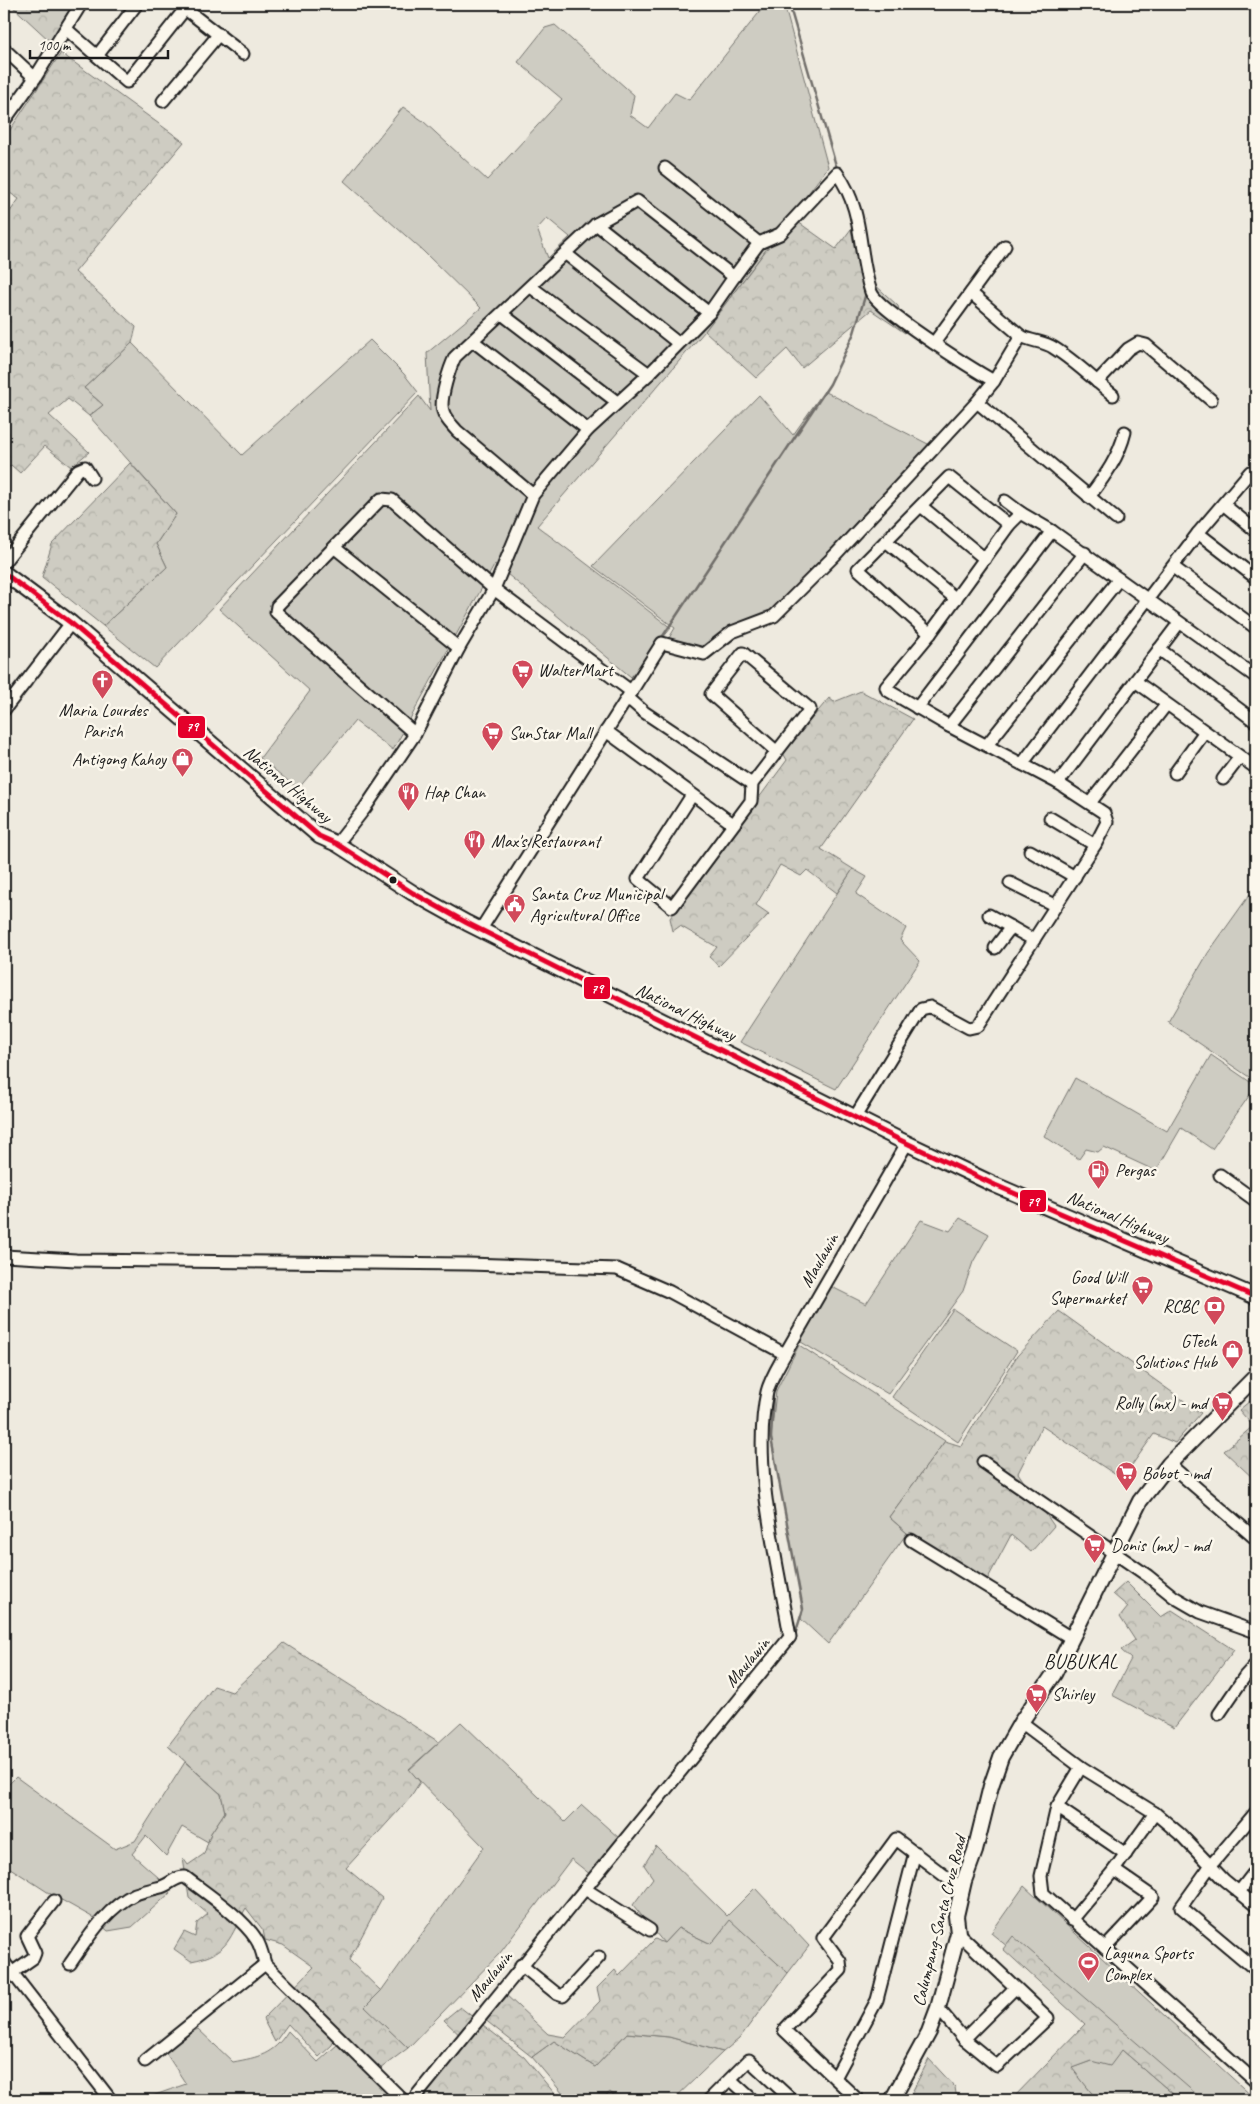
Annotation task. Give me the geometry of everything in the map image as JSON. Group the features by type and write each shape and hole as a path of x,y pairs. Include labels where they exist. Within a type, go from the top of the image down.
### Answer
{"main road":[{"name":"National Highway","path":"4,573 71,623 318,836 337,844 412,893 972,1175 1256,1297"},
{"name":"Calumpang-Santa Cruz Road","path":"892,2100 929,2032 938,2008 958,1933 956,1916 962,1888 975,1851 995,1772 1021,1722 1049,1682 1140,1501 1169,1464 1256,1376"}],"street":[{"path":"6,114 35,78 81,4"},
{"path":"97,56 137,4"},
{"path":"66,29 127,82 182,6 243,54"},
{"path":"163,101 218,34"},
{"path":"4,49 35,78"},
{"path":"666,168 759,244"},
{"path":"337,844 365,808 415,734 459,648 494,589 533,495 588,430 649,374 709,313 759,244 780,234 837,173 849,189 857,216 872,295 881,306 970,368 994,381"},
{"path":"533,495 458,431 442,410 447,372 455,357 596,224 637,201 734,277"},
{"path":"596,224 709,313"},
{"path":"934,343 1005,246"},
{"path":"566,254 678,343"},
{"path":"531,287 649,374"},
{"path":"971,292 1022,336 1029,341 1042,342 1054,347 1113,395"},
{"path":"502,314 617,402"},
{"path":"481,929 662,642 704,654 732,632 774,616 836,554 977,402 994,381 1022,336"},
{"path":"473,341 588,430"},
{"path":"1097,382 1128,349 1138,344 1146,345 1211,400"},
{"path":"977,402 1116,519"},
{"path":"1089,497 1110,470 1121,450 1125,432"},
{"path":"4,562 78,470 85,467 92,478"},
{"path":"1022,764 1198,533 1250,472 1256,477"},
{"path":"930,634 858,569 887,542 949,477 1008,525"},
{"path":"415,734 276,612 277,606 381,499 392,500 494,589 630,695 644,712 752,784"},
{"path":"1005,501 1085,553 1256,677"},
{"path":"1223,504 1256,531"},
{"path":"922,506 985,559"},
{"path":"856,1117 921,1009 930,1007 969,1028 978,1026 1075,877 1107,822 1107,817 1090,802 917,708 888,691 886,687 930,634 1008,525 1021,513"},
{"path":"917,708 1052,531"},
{"path":"1198,533 1256,578"},
{"path":"887,542 956,599"},
{"path":"335,548 459,648"},
{"path":"949,726 1085,553"},
{"path":"1173,567 1256,628"},
{"path":"987,745 1119,579"},
{"path":"4,710 71,623"},
{"path":"1058,783 1179,623"},
{"path":"1159,649 1256,722"},
{"path":"692,795 638,879 672,907 751,801 752,784 777,752 810,708 743,653 711,694 777,752"},
{"path":"1134,681 1239,758 1256,768"},
{"path":"1090,802 1166,705"},
{"path":"606,731 733,824"},
{"path":"1175,773 1204,732"},
{"path":"1223,779 1239,758"},
{"path":"1050,818 1095,845"},
{"path":"1030,851 1075,877"},
{"path":"1010,883 1056,906"},
{"path":"989,915 1034,940"},
{"path":"995,948 1011,927"},
{"name":"Maulawin","path":"413,2100 790,1637 767,1496 761,1442 768,1390 785,1354 907,1143"},
{"path":"1220,1175 1256,1201"},
{"path":"4,1256 76,1260 468,1264 617,1269 670,1292 785,1354"},
{"path":"983,1462 1113,1552 1174,1597 1200,1612 1256,1632"},
{"path":"1169,1464 1256,1538"},
{"path":"911,1540 1071,1638"},
{"path":"1219,1714 1240,1683 1256,1664"},
{"path":"1021,1722 1082,1767 1155,1813 1211,1865 1224,1880 1256,1906"},
{"path":"1082,1767 1057,1807 1041,1876 1043,1893 1256,2082"},
{"path":"1057,1807 1126,1854"},
{"path":"1072,1920 1114,1870 1155,1813"},
{"path":"1255,1816 1211,1865 1181,1907 1256,1970"},
{"path":"858,2100 784,2030 842,1970 840,1961 823,1938 896,1839 962,1888"},
{"path":"835,2078 877,2000 915,1852"},
{"path":"1105,1948 1153,1897 1114,1870"},
{"path":"1239,1892 1256,1870"},
{"path":"70,1964 94,1929 109,1913 136,1894 163,1886 179,1876 186,1877 220,1903 249,1930 257,1939 265,1964 403,2100"},
{"path":"585,1889 650,1930"},
{"path":"13,1972 33,1958 35,1953 27,1936 54,1901"},
{"path":"938,2008 964,2039 997,2066 1048,2018 1014,1989 958,1933"},
{"path":"522,1965 557,1994 563,1996 599,1957"},
{"path":"4,1962 111,2100"},
{"path":"145,2061 265,1964"},
{"path":"964,2039 1014,1989"},
{"path":"709,2100 749,2060 792,2100"},
{"path":"731,2080 753,2100"}],"green space":[{"path":"10,4 73,4 50,41"},
{"path":"766,4 784,4 828,167 705,331 537,526 671,628 631,677 495,564 393,750 355,721 298,789 260,758 310,691 219,609 419,396 430,411 427,353 481,308 423,251 344,181 403,107 423,121 487,180 562,99 518,62 545,28 555,25 634,95 630,115 648,128 675,93 689,100","holes":["547,218 570,237 548,258 537,229"]},
{"path":"61,53 184,142 75,272 136,327 132,343 84,388 103,405 89,416 68,399 49,415 89,452 71,467 45,446 20,473 11,465 4,473 4,220 19,199 4,189 4,139"},
{"path":"791,217 836,249 851,229 859,270 898,306 905,333 871,310 802,368 787,349 756,378 705,331"},
{"path":"370,340 404,374 418,392 155,668 103,626 167,567 156,544 176,514 89,416 103,405 84,388 132,343 242,455"},
{"path":"824,391 930,445 771,612 702,647 669,638 675,628 593,566 759,395 793,435"},
{"path":"130,463 176,514 156,544 167,567 103,626 42,577 52,544"},
{"path":"861,691 913,719 821,849 853,869 837,893 807,870 801,876 780,865 756,905 769,914 719,966 709,957 717,947 680,926 673,931 670,918 787,760 783,753 829,698 834,702"},
{"path":"853,869 867,877 856,894 906,928 900,940 920,961 836,1089 740,1042"},
{"path":"1250,894 1256,901 1255,1081 1168,1022 1208,953"},
{"path":"1211,1055 1256,1086 1212,1149 1181,1128 1156,1171 1104,1147 1098,1152 1086,1149 1079,1159 1044,1136 1075,1078 1167,1131"},
{"path":"960,1218 989,1234 973,1262 963,1291 888,1394 796,1339 830,1286 866,1304 921,1220 950,1231"},
{"path":"953,1309 1017,1351 958,1442 892,1397"},
{"path":"1059,1311 1201,1413 1175,1443 1154,1434 1122,1479 1042,1426 1018,1473 1054,1526 1031,1552 1011,1535 987,1580 907,1533 889,1517 945,1441 961,1446 1017,1356"},
{"path":"799,1345 945,1441 889,1517 907,1533 828,1644 801,1619 803,1609 771,1438 776,1391"},
{"path":"1256,1396 1256,1481 1224,1451 1253,1426 1239,1410"},
{"path":"1126,1582 1161,1617 1172,1610 1234,1650 1174,1728 1112,1695 1131,1659 1121,1650 1135,1640 1120,1617 1128,1607 1113,1594"},
{"path":"284,1643 439,1742 409,1769 420,1782 409,1799 346,1868 382,1898 349,1960 381,1991 365,2007 408,2048 380,2069 339,2028 332,2045 319,2057 288,2024 275,2042 263,2019 314,1967 283,1945 265,1940 263,1930 246,1908 227,1943 214,1954 191,1961 174,1949 184,1932 195,1937 197,1923 208,1914 189,1898 183,1858 188,1865 204,1854 211,1833 225,1812 221,1794 168,1746 214,1686 232,1692"},
{"path":"461,1722 565,1822 582,1805 619,1838 591,1875 571,1859 500,1953 408,2048 364,2007 381,1991 484,1847 409,1770"},
{"path":"185,1762 221,1794 225,1812 211,1833 208,1842 182,1827 166,1856 146,1836 132,1854 159,1878 170,1893 132,1927 108,1931 92,1917 49,1893 4,1864 4,1789 16,1777 115,1849 135,1841"},
{"path":"656,1846 727,1916 755,1888 809,1946 788,1973 730,1921 711,1944 678,1928 664,1943 633,1905 653,1878 644,1865"},
{"name":"Laguna Sports Complex","path":"1024,1886 1256,2100 1193,2100 991,1933"},
{"path":"730,1920 788,1973 739,2039 723,2052 669,2037 627,2033 595,2067 554,2041 532,2057 484,2019 505,1994 548,2034 565,2037 600,2001 597,1988 615,1970 619,1976 655,1939 664,1943 678,1928 711,1944"},
{"path":"1013,1936 1203,2100 1180,2100 1122,2050 1110,2066 1091,2061 1072,2068 1094,2096 1089,2100 1011,2100 1085,2024 1003,1949"},
{"path":"460,2007 524,2057 560,2100 422,2100 467,2042 444,2020"},
{"path":"198,2029 233,2062 265,2054 277,2045 288,2031 318,2062 338,2044 395,2100 141,2100 186,2084 162,2047"},
{"path":"627,2033 669,2037 723,2052 673,2100 619,2100 610,2092 601,2100 568,2100 532,2057 554,2041 595,2067"},
{"path":"1122,2050 1180,2100 1089,2100 1094,2096 1071,2068"},
{"path":"929,2059 955,2087 957,2100 908,2100"}],"waterway":[{"path":"789,4 837,169"},
{"path":"661,639 830,384 854,333 866,293"},
{"path":"893,1179 910,1149"},
{"path":"785,1365 773,1392 771,1438 803,1609 794,1638"},
{"path":"744,1703 789,1647"},
{"path":"611,1865 698,1759"},
{"path":"420,2100 427,2092"}],"transit line":[{"name":"79","path":"4,573 71,623 319,836 337,844 413,893 467,923 898,1139 995,1185 1256,1297"}],"place":[{"name":"WalterMart","path":"522,689"},
{"name":"Maria Lourdes Parish","path":"103,699"},
{"name":"SunStar Mall","path":"493,752"},
{"name":"Antigong Kahoy","path":"182,778"},
{"name":"Hap Chan","path":"408,811"},
{"name":"Max's Restaurant","path":"475,860"},
{"name":"Santa Cruz Municipal Agricultural Office","path":"514,923"},
{"name":"Pergas","path":"1099,1189"},
{"name":"Good Will Supermarket","path":"1142,1306"},
{"name":"RCBC","path":"1214,1325"},
{"name":"GTech Solutions Hub","path":"1233,1370"},
{"name":"Rolly (mx) - md","path":"1223,1422"},
{"name":"Bobot - md","path":"1126,1492"},
{"name":"Donis (mx) - md","path":"1095,1564"},
{"name":"Shirley","path":"1036,1713"},
{"name":"Laguna Sports Complex","path":"1088,1982"}],"district":[{"name":"BUBUKAL","path":"1081,1661"}]}
